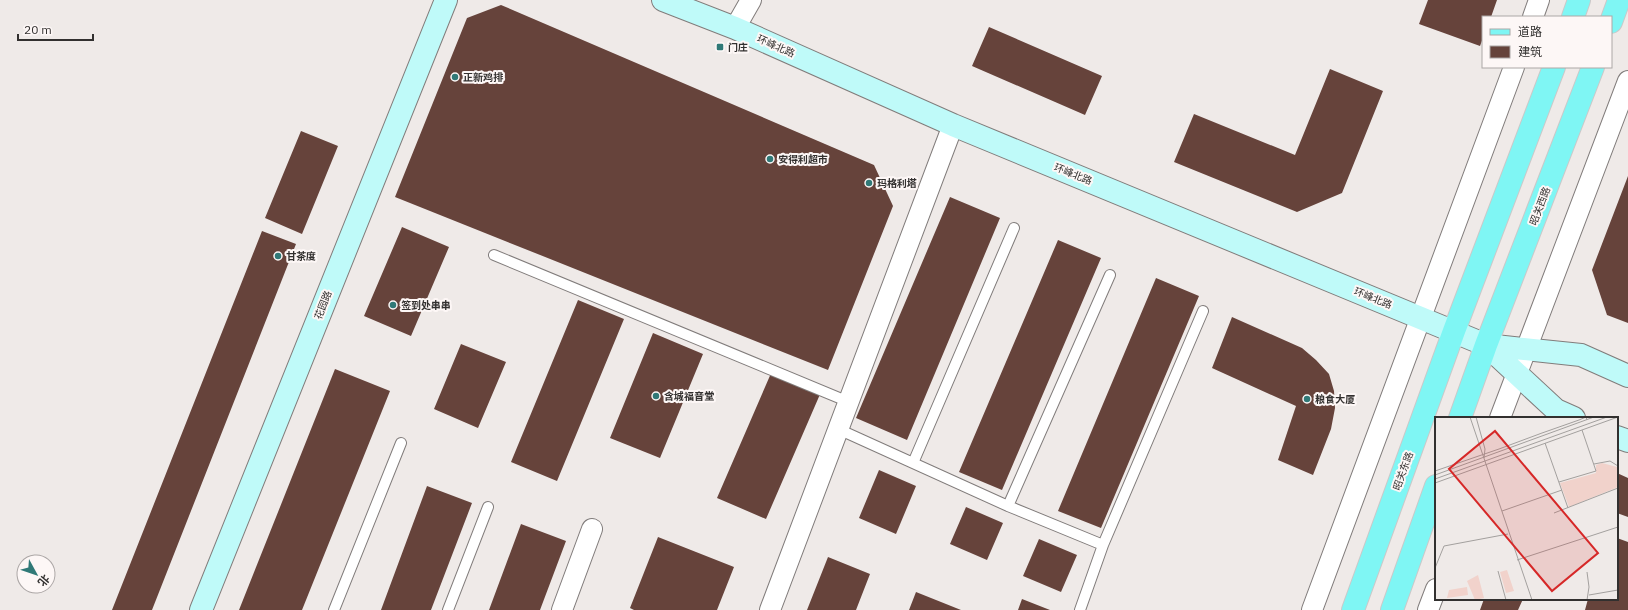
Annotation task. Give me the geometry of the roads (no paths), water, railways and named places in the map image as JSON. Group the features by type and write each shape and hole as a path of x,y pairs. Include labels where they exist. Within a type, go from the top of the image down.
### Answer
{"main road":[{"name":"花园路","path":"201,610 446,0"},
{"name":"环峰北路","path":"662,0 735,28 953,125 1486,345 1581,355 1628,376"},
{"path":"1573,16 1580,0"},
{"path":"1612,19 1619,0"},
{"path":"1454,332 1554,68"},
{"name":"昭关西路","path":"1486,345 1594,68"},
{"name":"昭关东路","path":"1352,610 1454,332"},
{"name":"环峰北路","path":"1486,345 1556,410 1572,417"},
{"path":"1460,417 1486,345"},
{"path":"1618,437 1628,441"},
{"path":"1392,610 1435,489"}],"street":[{"path":"735,28 751,0"},
{"path":"1533,16 1539,0"},
{"path":"1312,610 1514,68"},
{"path":"1500,417 1628,81"},
{"path":"770,610 953,125"},
{"path":"562,610 592,529"},
{"path":"1428,610 1435,592"}],"lane":[{"path":"913,462 1014,228"},
{"path":"494,255 849,402"},
{"path":"1008,506 1110,275"},
{"path":"1080,610 1103,545 1203,311"},
{"path":"838,429 1008,506 1103,545"},
{"path":"334,610 400,443"},
{"path":"448,610 488,506"}],"place":[{"name":"门庄","path":"720,47"},
{"name":"正新鸡排","path":"455,77"},
{"name":"安得利超市","path":"770,159"},
{"name":"玛格利塔","path":"869,183"},
{"name":"甘茶度","path":"278,256"},
{"name":"签到处串串","path":"393,305"},
{"name":"含城福音堂","path":"656,396"},
{"name":"粮食大厦","path":"1307,399"}]}
